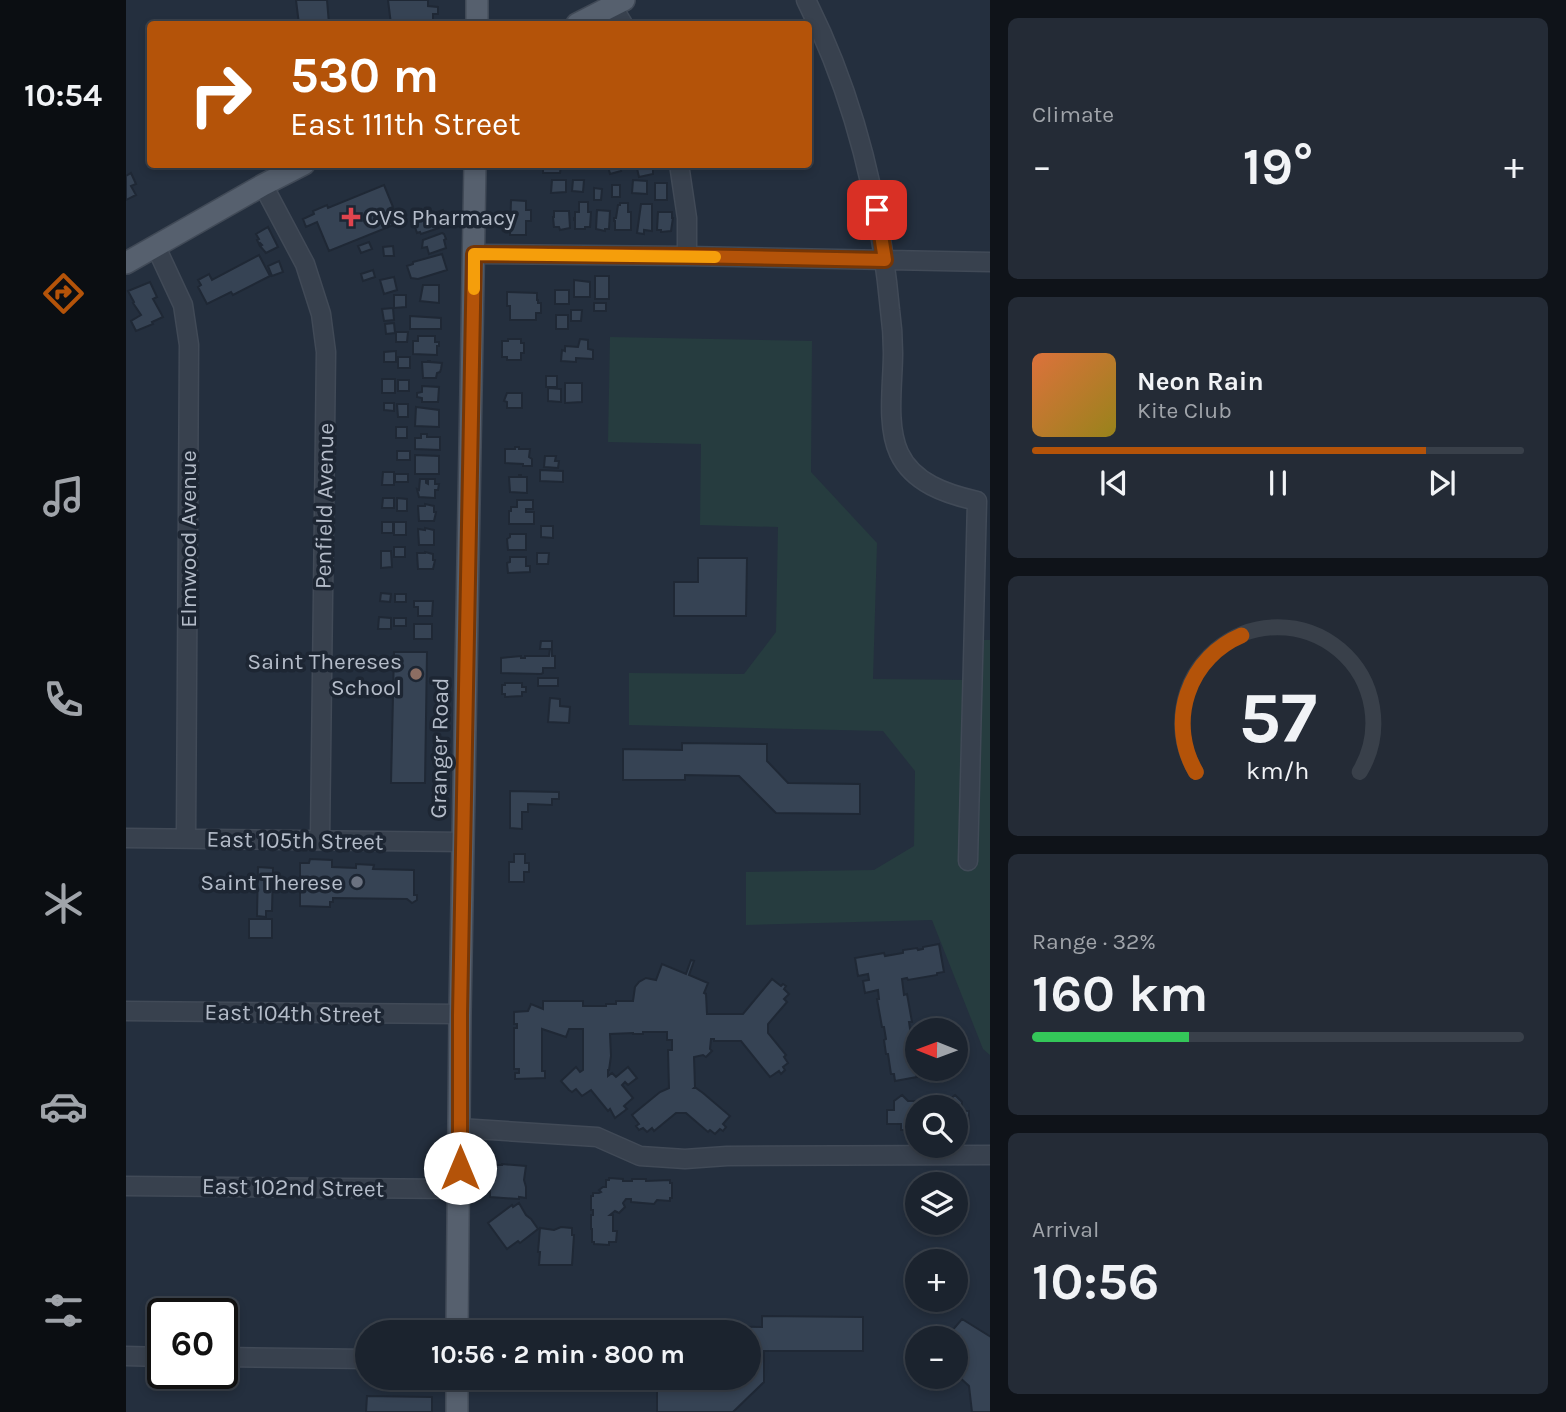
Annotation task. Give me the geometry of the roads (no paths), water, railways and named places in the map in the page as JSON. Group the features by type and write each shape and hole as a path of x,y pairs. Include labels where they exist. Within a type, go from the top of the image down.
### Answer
{"main road":[{"path":"477,0 477,21"},
{"path":"583,21 618,3"},
{"path":"126,263 296,168"},
{"name":"Granger Road","path":"457,1320 475,168"},
{"path":"457,1390 457,1412"}],"street":[{"path":"806,0 842,82 877,210 885,260 893,349 893,428 898,452 912,474 935,487 962,498 984,497 968,861"},
{"path":"618,3 622,21"},
{"path":"680,168 687,218 687,256"},
{"name":"Penfield Avenue","path":"263,185 305,264 321,314 326,352 320,840"},
{"name":"Elmwood Avenue","path":"156,247 183,304 189,345 186,838"},
{"path":"474,254 990,262"},
{"name":"East 105th Street","path":"126,838 463,842"},
{"name":"East 104th Street","path":"126,1011 460,1014"},
{"path":"459,1128 597,1137 640,1156 685,1159 727,1156 990,1155"},
{"name":"East 102nd Street","path":"126,1186 460,1189"},
{"path":"126,1356 147,1357"},
{"path":"238,1357 355,1359"}],"place":[{"name":"CVS Pharmacy","path":"351,217"},
{"name":"Saint Thereses School","path":"416,674"},
{"name":"Saint Therese","path":"357,882"}]}
